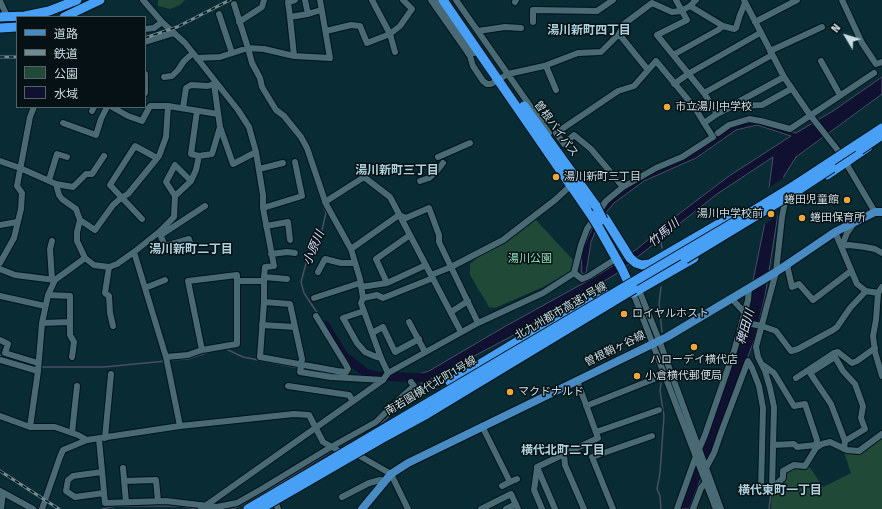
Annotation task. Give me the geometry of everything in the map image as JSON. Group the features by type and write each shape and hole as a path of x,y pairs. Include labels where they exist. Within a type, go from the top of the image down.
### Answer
{"highway":[{"path":"25,16 49,11 77,0"},
{"path":"63,16 78,14 100,0"},
{"name":"曽根バイパス","path":"443,0 570,168 596,206 602,222"},
{"name":"曽根バイパス","path":"450,0 590,214 602,222"},
{"path":"4,17 16,16"},
{"path":"0,24 16,24"},
{"path":"0,28 16,27"},
{"path":"628,272 738,216 840,153 882,124"},
{"name":"北九州都市高速1号線","path":"248,509 386,426 740,219 808,177 882,128"},
{"path":"628,272 650,284 752,223 882,137"},
{"name":"北九州都市高速1号線","path":"261,509 380,439 446,403 742,225 882,137"},
{"path":"628,272 642,265 650,264 717,225 738,216"},
{"path":"602,222 628,272 641,281 694,250 752,223"},
{"path":"386,426 450,382 556,318 608,293"},
{"path":"380,439 424,410 561,329 600,313"}],"main road":[{"name":"曽根鞘ヶ谷線","path":"362,509 391,474 408,463 656,342 775,273 835,232 878,212"}],"street":[{"path":"143,0 162,22 195,55 214,83 238,110 248,127 256,152 263,195 263,208 274,266 265,267 260,357 301,365"},
{"path":"239,22 260,9 264,0"},
{"path":"294,56 288,2 295,0"},
{"path":"305,0 308,14"},
{"path":"164,77 172,76 184,61 195,55 220,57 248,48 264,49 294,56 330,58 320,0"},
{"path":"372,0 390,34 395,52"},
{"path":"326,32 351,25 360,26 367,43 390,34 400,26 412,9 403,0"},
{"path":"431,0 470,56 473,66 483,81 487,84 491,84 501,78 546,66 578,53 601,52 619,34 624,24 651,1 672,12 681,11 690,6 696,0"},
{"path":"437,0 501,78"},
{"path":"456,0 478,31 501,78 568,188 590,214"},
{"path":"533,22 533,10 597,11 613,0"},
{"path":"676,0 687,20 657,35 704,93 717,114"},
{"path":"755,22 797,0"},
{"path":"842,0 862,43 876,64 882,62"},
{"path":"0,1 4,17"},
{"path":"690,6 723,26 734,29 736,28 745,1"},
{"path":"745,1 771,53 792,90 811,117 840,153 878,212"},
{"path":"234,4 252,62 268,97 276,110 284,116 301,137 307,148 325,202 351,249 361,285 363,298 361,303 388,373"},
{"path":"290,17 322,10"},
{"path":"219,14 232,53"},
{"path":"146,29 154,28 162,22"},
{"path":"478,31 505,26 521,28"},
{"path":"673,55 723,26"},
{"path":"704,93 771,53 822,27"},
{"path":"674,84 688,74 760,32"},
{"path":"146,42 174,33"},
{"path":"619,34 648,70"},
{"path":"203,507 383,380 388,373 478,323 543,293 574,274 581,245 587,229 606,201 623,187 656,168 682,157 713,137 695,108 656,61 634,86 618,91 556,133 564,144 574,134 591,149 623,187"},
{"path":"821,61 840,95"},
{"path":"546,66 556,90"},
{"path":"718,133 729,125 749,119 790,129 811,117 840,95 874,73"},
{"path":"704,123 717,114 784,77"},
{"path":"183,108 186,88 191,85 208,86 214,83"},
{"path":"214,83 220,127 233,164 256,152"},
{"path":"733,106 762,105 792,90"},
{"path":"147,104 218,114"},
{"path":"80,220 95,230 113,205 128,194 157,158 166,137 168,106"},
{"path":"0,263 14,238 17,222 22,209 22,193 17,186 30,117 34,108"},
{"path":"63,123 96,135 107,108"},
{"path":"114,108 128,116 142,121 146,108"},
{"path":"197,111 191,154 199,156 212,154 220,127"},
{"path":"438,157 470,143"},
{"path":"142,219 110,185 135,146 157,158"},
{"path":"49,180 57,154 67,158"},
{"path":"0,161 56,184 73,187 86,174 92,174 104,156"},
{"path":"175,196 191,181 196,170 199,156"},
{"path":"263,208 302,196 296,162"},
{"path":"259,170 283,163"},
{"path":"420,182 429,178 436,172 442,163"},
{"path":"160,233 174,216 175,196 166,182 175,165 191,181"},
{"path":"325,202 364,178 390,197 461,332"},
{"path":"56,184 59,195 62,199 76,209 80,220 77,232 77,241 85,258 94,265 109,267 117,264 160,233 205,206"},
{"path":"363,298 377,295 383,298 402,291 503,240 555,200 568,188"},
{"path":"772,488 774,407 765,371 758,357 756,346 775,273 784,202"},
{"path":"399,215 406,218 430,208 439,235 438,242 478,323"},
{"path":"351,249 399,215"},
{"path":"0,225 17,222"},
{"path":"266,226 288,222 290,240"},
{"path":"842,246 847,233 854,222"},
{"path":"835,232 857,284 866,291 878,293"},
{"path":"160,233 165,246 189,239 191,246"},
{"path":"387,283 376,259 410,235"},
{"path":"30,427 38,371 42,323 45,306 53,280 50,249 52,241"},
{"path":"842,246 865,246 882,253"},
{"path":"134,252 166,357 180,426"},
{"path":"271,254 287,252 295,253"},
{"path":"0,269 16,275 53,280 85,258"},
{"path":"318,272 325,259 341,263 355,264"},
{"path":"787,265 792,287 799,284 813,300 851,271"},
{"path":"314,298 361,285 387,283 426,266"},
{"path":"109,267 105,293 109,296 110,313 113,326"},
{"path":"574,274 582,279 589,276 628,272"},
{"path":"628,272 643,300 664,375 697,451 716,509"},
{"path":"628,272 690,434"},
{"name":"南若園横代北町1号線","path":"244,509 608,293 628,272"},
{"name":"南若園横代北町1号線","path":"261,509 498,376 600,313 628,272"},
{"path":"166,357 188,355 202,350 237,344 237,275 188,281 202,350"},
{"path":"237,281 264,279 287,280"},
{"path":"396,279 402,291"},
{"path":"145,288 165,280"},
{"path":"643,300 643,292 650,284"},
{"path":"882,287 878,293 880,308 873,336 882,376"},
{"path":"677,509 697,451 705,435 735,348 748,300 749,288"},
{"path":"742,322 776,331 791,351 798,349 837,327 850,308 866,291"},
{"path":"48,295 70,296 70,335 74,342 72,357"},
{"path":"0,296 45,306"},
{"path":"732,299 744,313"},
{"path":"451,312 468,301"},
{"path":"264,302 290,304 302,359 300,372 383,380"},
{"path":"364,311 342,318 357,343 365,352 381,358"},
{"path":"316,316 348,369 346,372 332,374"},
{"path":"42,323 70,322"},
{"path":"409,322 425,352"},
{"path":"262,325 295,327"},
{"path":"372,333 383,327 395,352 418,339"},
{"path":"0,340 8,344 5,353 38,363"},
{"path":"796,378 834,353 838,352 852,363 875,348"},
{"path":"844,441 864,429 861,418 863,406 855,384 843,371 835,357 810,373 831,404 844,441 844,449"},
{"path":"0,360 38,371"},
{"path":"693,509 748,361 759,386 763,408 761,489 772,488 783,478 783,471 794,465 805,466 816,446 817,440 805,404 794,406 774,372 762,364"},
{"path":"111,374 102,438 102,472 105,502 158,501 203,507 217,507 237,503 376,422 414,386 411,382"},
{"path":"586,406 664,375"},
{"path":"537,467 598,438 577,380"},
{"path":"72,433 77,386"},
{"path":"288,386 350,395 353,401"},
{"path":"596,432 659,410"},
{"path":"42,509 63,450 87,440 180,426 294,414 309,415 323,442 331,447 341,452 358,455 391,474 408,509"},
{"path":"0,416 30,427 54,427 87,440"},
{"path":"482,426 510,482"},
{"path":"773,445 794,444 797,447 816,446 830,442 844,449 860,452 882,434"},
{"path":"613,509 592,457 652,436"},
{"path":"564,454 565,465 584,509"},
{"path":"537,467 534,490 542,509"},
{"path":"537,467 555,509"},
{"path":"123,468 126,502"},
{"path":"102,472 73,476 68,480 66,491 75,497 104,494"},
{"path":"705,475 721,509"},
{"path":"502,486 517,479"},
{"path":"124,481 156,480 158,501"},
{"path":"342,497 369,484 380,480 385,481"},
{"path":"2,492 21,506 33,509"},
{"path":"1,509 2,492"},
{"path":"481,509 511,494 517,507 506,509"},
{"path":"275,501 278,509"}],"green space":[{"path":"158,0 185,0 180,5 170,9 158,6"},
{"name":"湯川公園","path":"535,219 574,261 571,271 543,287 495,308 489,307 470,275 470,264 485,251"},
{"path":"882,435 882,509 771,509 772,489 784,472 794,466 809,466 823,487 851,473 844,452 859,453"}],"water":[{"path":"882,77 882,94 796,157 784,176 765,296 755,338 689,509 680,509 732,366 742,334 764,227 773,157 717,194 616,274 510,337 427,381 422,382 414,378 416,375 429,371 611,267 637,249 680,213 729,176 791,136 757,125 736,130 696,158 644,181 614,203 600,220 591,242 586,273 582,274 581,253 597,218 611,200 641,178 699,150 730,127 746,122 757,122 796,133 833,111"}],"pier":[{"path":"785,177 780,214 762,226 767,189"}],"waterway":[{"name":"小原川","path":"230,0 232,6"},
{"name":"小原川","path":"287,125 299,139"},
{"name":"小原川","path":"315,181 326,213 322,230 307,260 301,282 304,293 318,314"},
{"name":"竹馬川","path":"660,238 662,248"},
{"path":"661,287 659,304 662,332"},
{"name":"小原川","path":"325,325 344,356 366,373 377,376 426,378"},
{"path":"224,348 243,357 299,368"},
{"path":"169,360 188,359 212,351"},
{"path":"0,355 36,367"},
{"path":"40,367 104,367 166,361"},
{"path":"303,369 338,375"},
{"path":"770,373 771,383"},
{"path":"356,376 368,374"},
{"path":"338,447 385,420 423,382"},
{"path":"661,383 660,391 664,416 660,473 657,489 660,496 661,509"},
{"path":"231,509 275,486 333,450"},
{"path":"769,509 771,492"},
{"path":"102,509 116,506 181,506 196,509"}],"railway":[{"path":"146,38 177,27 230,0"},
{"path":"0,57 16,57"},
{"path":"0,471 59,509"}],"place":[{"name":"市立湯川中学校","path":"667,107"},
{"name":"湯川新町三丁目","path":"556,177"},
{"name":"蜷田児童館","path":"847,200"},
{"name":"湯川中学校前","path":"771,214"},
{"name":"蜷田保育所","path":"802,218"},
{"name":"ロイヤルホスト","path":"624,314"},
{"name":"ハローデイ横代店","path":"694,347"},
{"name":"小倉横代郵便局","path":"637,376"},
{"name":"マクドナルド","path":"510,392"}],"district":[{"name":"湯川新町四丁目","path":"589,31"},
{"name":"湯川新町三丁目","path":"397,171"},
{"name":"湯川新町二丁目","path":"191,250"},
{"name":"横代北町二丁目","path":"563,451"},
{"name":"横代東町一丁目","path":"780,491"}],"water label":[{"name":"稗田川","path":"746,327"}]}
